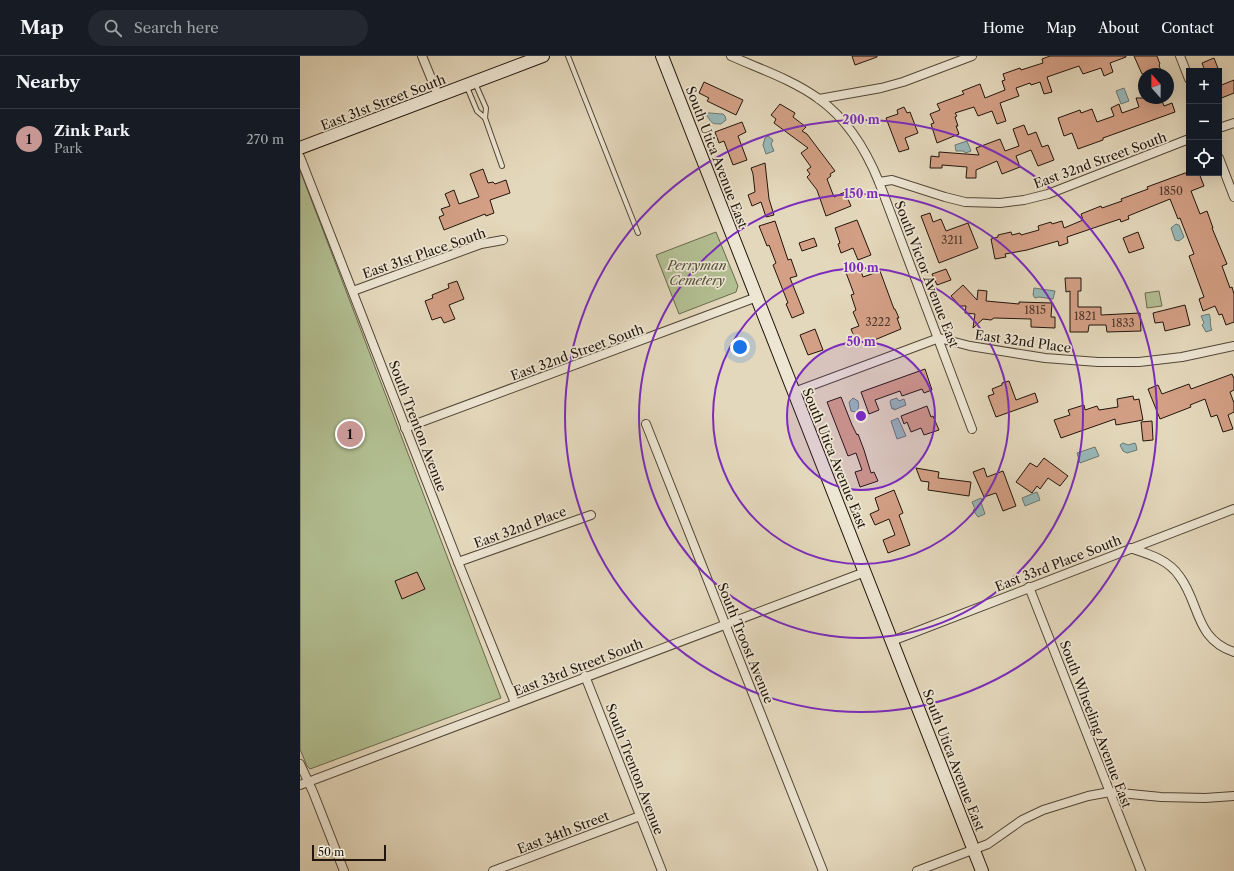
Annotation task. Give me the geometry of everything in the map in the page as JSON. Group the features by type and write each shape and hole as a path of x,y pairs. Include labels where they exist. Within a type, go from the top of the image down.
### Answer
{"street":[{"path":"422,56 438,95"},
{"name":"East 31st Street South","path":"300,148 542,56"},
{"name":"South Utica Avenue East","path":"662,56 982,871"},
{"name":"South Victor Avenue East","path":"731,56 797,86 819,99 836,114 856,138 871,163 879,182 972,429"},
{"path":"819,99 881,88 903,82 972,56"},
{"path":"1180,56 1186,71"},
{"path":"1222,127 1234,123"},
{"name":"East 32nd Street South","path":"879,182 892,180 964,202 1000,203 1024,200 1048,194 1186,140"},
{"name":"South Trenton Avenue","path":"300,157 405,428 515,703"},
{"path":"1222,166 1234,198"},
{"name":"East 31st Place South","path":"353,291 481,244 504,240"},
{"name":"East 32nd Street South","path":"405,428 757,297"},
{"path":"794,392 939,338"},
{"name":"East 32nd Place","path":"939,338 970,346 1045,358 1098,362 1139,362 1182,357 1234,346"},
{"name":"South Troost Avenue","path":"646,424 823,871"},
{"name":"East 33rd Place South","path":"892,641 1234,509"},
{"name":"East 32nd Place","path":"458,562 591,515"},
{"path":"1130,548 1154,555 1172,567 1180,576 1188,590 1200,622 1206,632 1220,644 1233,651"},
{"name":"East 33rd Street South","path":"300,785 585,676 726,625 865,572"},
{"name":"South Wheeling Avenue East","path":"1029,587 1141,871"},
{"name":"South Trenton Avenue","path":"585,676 662,871"},
{"path":"300,764 344,871"},
{"path":"917,871 988,844 1022,820 1043,810 1066,802 1110,792 1161,797 1205,798 1234,796"},
{"name":"East 34th Street","path":"494,871 640,816"}],"lane":[{"path":"568,56 638,233"},
{"path":"471,83 477,111 485,118"},
{"path":"471,83 486,108 485,118 502,166"}],"green space":[{"path":"300,170 501,698 310,769 307,766 300,749"},
{"name":"Perryman Cemetery","path":"716,232 738,286 736,292 679,314 656,255"},
{"path":"1159,291 1162,306 1147,308 1145,293"}],"water":[{"path":"1124,88 1129,101 1121,104 1116,91"},
{"path":"708,113 723,114 726,120 721,124 713,123 707,116"},
{"path":"768,136 773,140 771,144 774,151 766,154 763,145 765,138"},
{"path":"967,141 971,151 966,153 963,151 956,151 955,145"},
{"path":"1176,224 1179,225 1184,237 1179,241 1175,240 1171,228"},
{"path":"1034,288 1055,291 1053,299 1039,297 1035,298 1033,295"},
{"path":"1209,314 1212,330 1206,332 1202,325 1204,323 1201,316"},
{"path":"853,398 858,401 858,410 856,412 851,411 849,402"},
{"path":"897,398 899,401 904,399 906,405 894,410 894,408 892,409 890,402 891,400"},
{"path":"898,418 906,436 897,439 891,421"},
{"path":"1123,443 1128,445 1135,443 1137,450 1127,453 1123,451 1120,445"},
{"path":"1095,447 1099,456 1080,463 1077,453"},
{"path":"1037,492 1040,500 1025,506 1022,498"},
{"path":"981,498 985,514 978,517 973,510 975,509 972,502"}],"building":[{"path":"852,56 877,56 877,57 855,65"},
{"path":"1050,56 1126,57 1110,63 1113,72 1104,76 1101,68 1083,74 1079,66 1047,77 1052,92 1044,94 1040,82 1031,85 1030,83 1016,88 1019,96 1000,103 1006,121 997,124 992,111 978,116 974,107 955,113 957,116 955,117 958,126 956,126 959,134 937,143 931,124 934,123 930,114 940,110 937,104 964,94 962,91 980,84 985,98 1005,90 1002,81 1005,80 1003,74 1020,68 1021,70 1043,63 1042,59"},
{"path":"1134,56 1157,56 1160,68 1139,68"},
{"path":"1214,58 1218,68 1204,68 1202,63"},
{"path":"1234,80 1234,93 1222,98 1222,85"},
{"path":"704,82 743,100 736,115 707,101 709,98 699,93"},
{"path":"780,104 795,113 793,117 806,127 802,131 807,134 835,171 830,174 831,176 827,179 834,197 845,192 851,206 826,216 817,190 807,177 810,174 807,170 811,167 801,153 808,148 774,123 776,119 771,115"},
{"path":"1119,104 1122,113 1139,107 1138,104 1163,104 1164,106 1172,104 1175,112 1103,138 1103,140 1078,149 1072,133 1064,136 1058,118 1080,110 1081,113 1092,109 1097,122 1114,116 1111,108"},
{"path":"904,107 907,113 910,112 918,133 905,138 909,149 899,152 886,118 898,114 897,110"},
{"path":"742,122 746,132 738,136 747,160 733,165 724,141 719,143 715,132"},
{"path":"1024,125 1028,135 1036,132 1042,147 1048,145 1054,160 1038,166 1031,150 1016,156 1020,167 1002,174 997,161 976,170 976,178 966,178 967,167 942,165 942,168 930,168 931,156 939,157 939,152 979,155 976,148 1000,139 1005,151 1019,146 1013,129"},
{"path":"765,163 769,199 774,215 766,217 761,202 752,206 748,195 755,192 751,168"},
{"path":"483,169 488,183 493,182 495,184 506,180 510,193 490,200 494,213 486,216 485,214 444,230 439,217 444,215 441,209 450,206 445,194 454,190 459,204 479,197 470,174"},
{"path":"1185,173 1186,176 1200,176 1204,186 1191,191 1200,214 1207,211 1212,228 1227,264 1222,266 1230,288 1232,287 1234,294 1234,322 1226,325 1222,314 1219,315 1215,306 1203,311 1199,299 1204,297 1189,256 1194,254 1180,218 1178,219 1170,199 1128,216 1129,219 1121,222 1120,219 1067,237 1068,243 1059,246 1058,241 1027,250 1005,254 1006,257 995,259 991,239 998,237 998,235 1011,232 1012,235 1020,233 1021,235 1039,230 1038,226 1051,222 1052,224 1062,221 1064,228 1083,220 1081,214 1101,206 1102,208 1122,201 1121,199 1148,189 1147,187"},
{"path":"930,213 933,222 941,219 946,231 968,223 978,248 939,263 921,216"},
{"path":"857,220 871,255 858,260 853,248 841,253 838,244 840,243 835,228"},
{"path":"775,221 788,260 791,259 797,276 790,278 804,313 792,318 786,304 788,303 773,265 776,263 759,226"},
{"path":"1138,232 1144,248 1129,253 1123,238"},
{"path":"814,238 817,246 802,251 799,243"},
{"path":"859,265 863,277 880,271 894,309 899,318 897,318 901,329 872,341 871,338 857,344 851,329 859,326 853,312 856,310 851,295 854,294 845,270"},
{"path":"946,269 951,280 937,285 932,274"},
{"path":"1065,278 1081,278 1081,291 1078,291 1078,307 1101,307 1101,315 1140,313 1141,331 1107,332 1106,325 1089,325 1088,332 1070,332 1070,291 1066,292"},
{"path":"457,281 464,299 449,305 455,319 444,323 441,317 432,320 425,301 433,298 432,295 449,288 448,284"},
{"path":"963,285 977,300 978,290 987,291 986,301 1019,304 1019,302 1052,303 1051,317 1055,317 1055,328 1031,327 1031,319 994,318 991,320 983,319 973,328 975,314 965,313 966,306 960,306 951,296"},
{"path":"1185,305 1190,325 1165,331 1163,322 1155,323 1153,313"},
{"path":"815,329 823,350 808,355 800,335"},
{"path":"925,369 932,390 924,393 922,389 902,396 900,391 875,400 879,410 869,414 861,392"},
{"path":"1232,374 1234,379 1234,390 1230,392 1234,403 1234,412 1228,415 1233,429 1223,432 1217,415 1211,417 1205,399 1190,405 1191,407 1160,419 1148,389 1158,385 1162,394 1189,384 1191,389"},
{"path":"1009,381 1016,400 1035,393 1038,402 996,417 988,396 994,394 992,389"},
{"path":"1133,396 1134,400 1139,399 1143,420 1116,425 1115,419 1061,438 1054,420 1070,415 1068,410 1084,405 1085,410 1097,406 1099,410 1118,407 1117,399"},
{"path":"841,397 852,425 857,435 858,434 871,473 874,472 878,481 860,487 855,472 862,470 856,453 848,456 827,402"},
{"path":"927,406 931,417 933,416 939,430 924,435 921,428 911,432 907,422 904,424 901,416"},
{"path":"1152,421 1153,440 1143,441 1141,422"},
{"path":"1044,458 1068,476 1060,486 1048,478 1040,489 1037,486 1032,493 1016,482 1030,463 1037,467"},
{"path":"916,468 939,472 938,478 971,482 969,496 928,490 929,482 921,481"},
{"path":"984,468 987,477 1003,471 1016,506 1003,511 996,493 984,497 973,472"},
{"path":"894,490 903,513 899,515 910,545 888,553 883,540 895,535 889,519 875,525 870,514 879,510 875,498"},
{"path":"417,572 425,589 402,599 395,581"}],"place":[{"name":"Zink Park","path":"350,434"}]}
